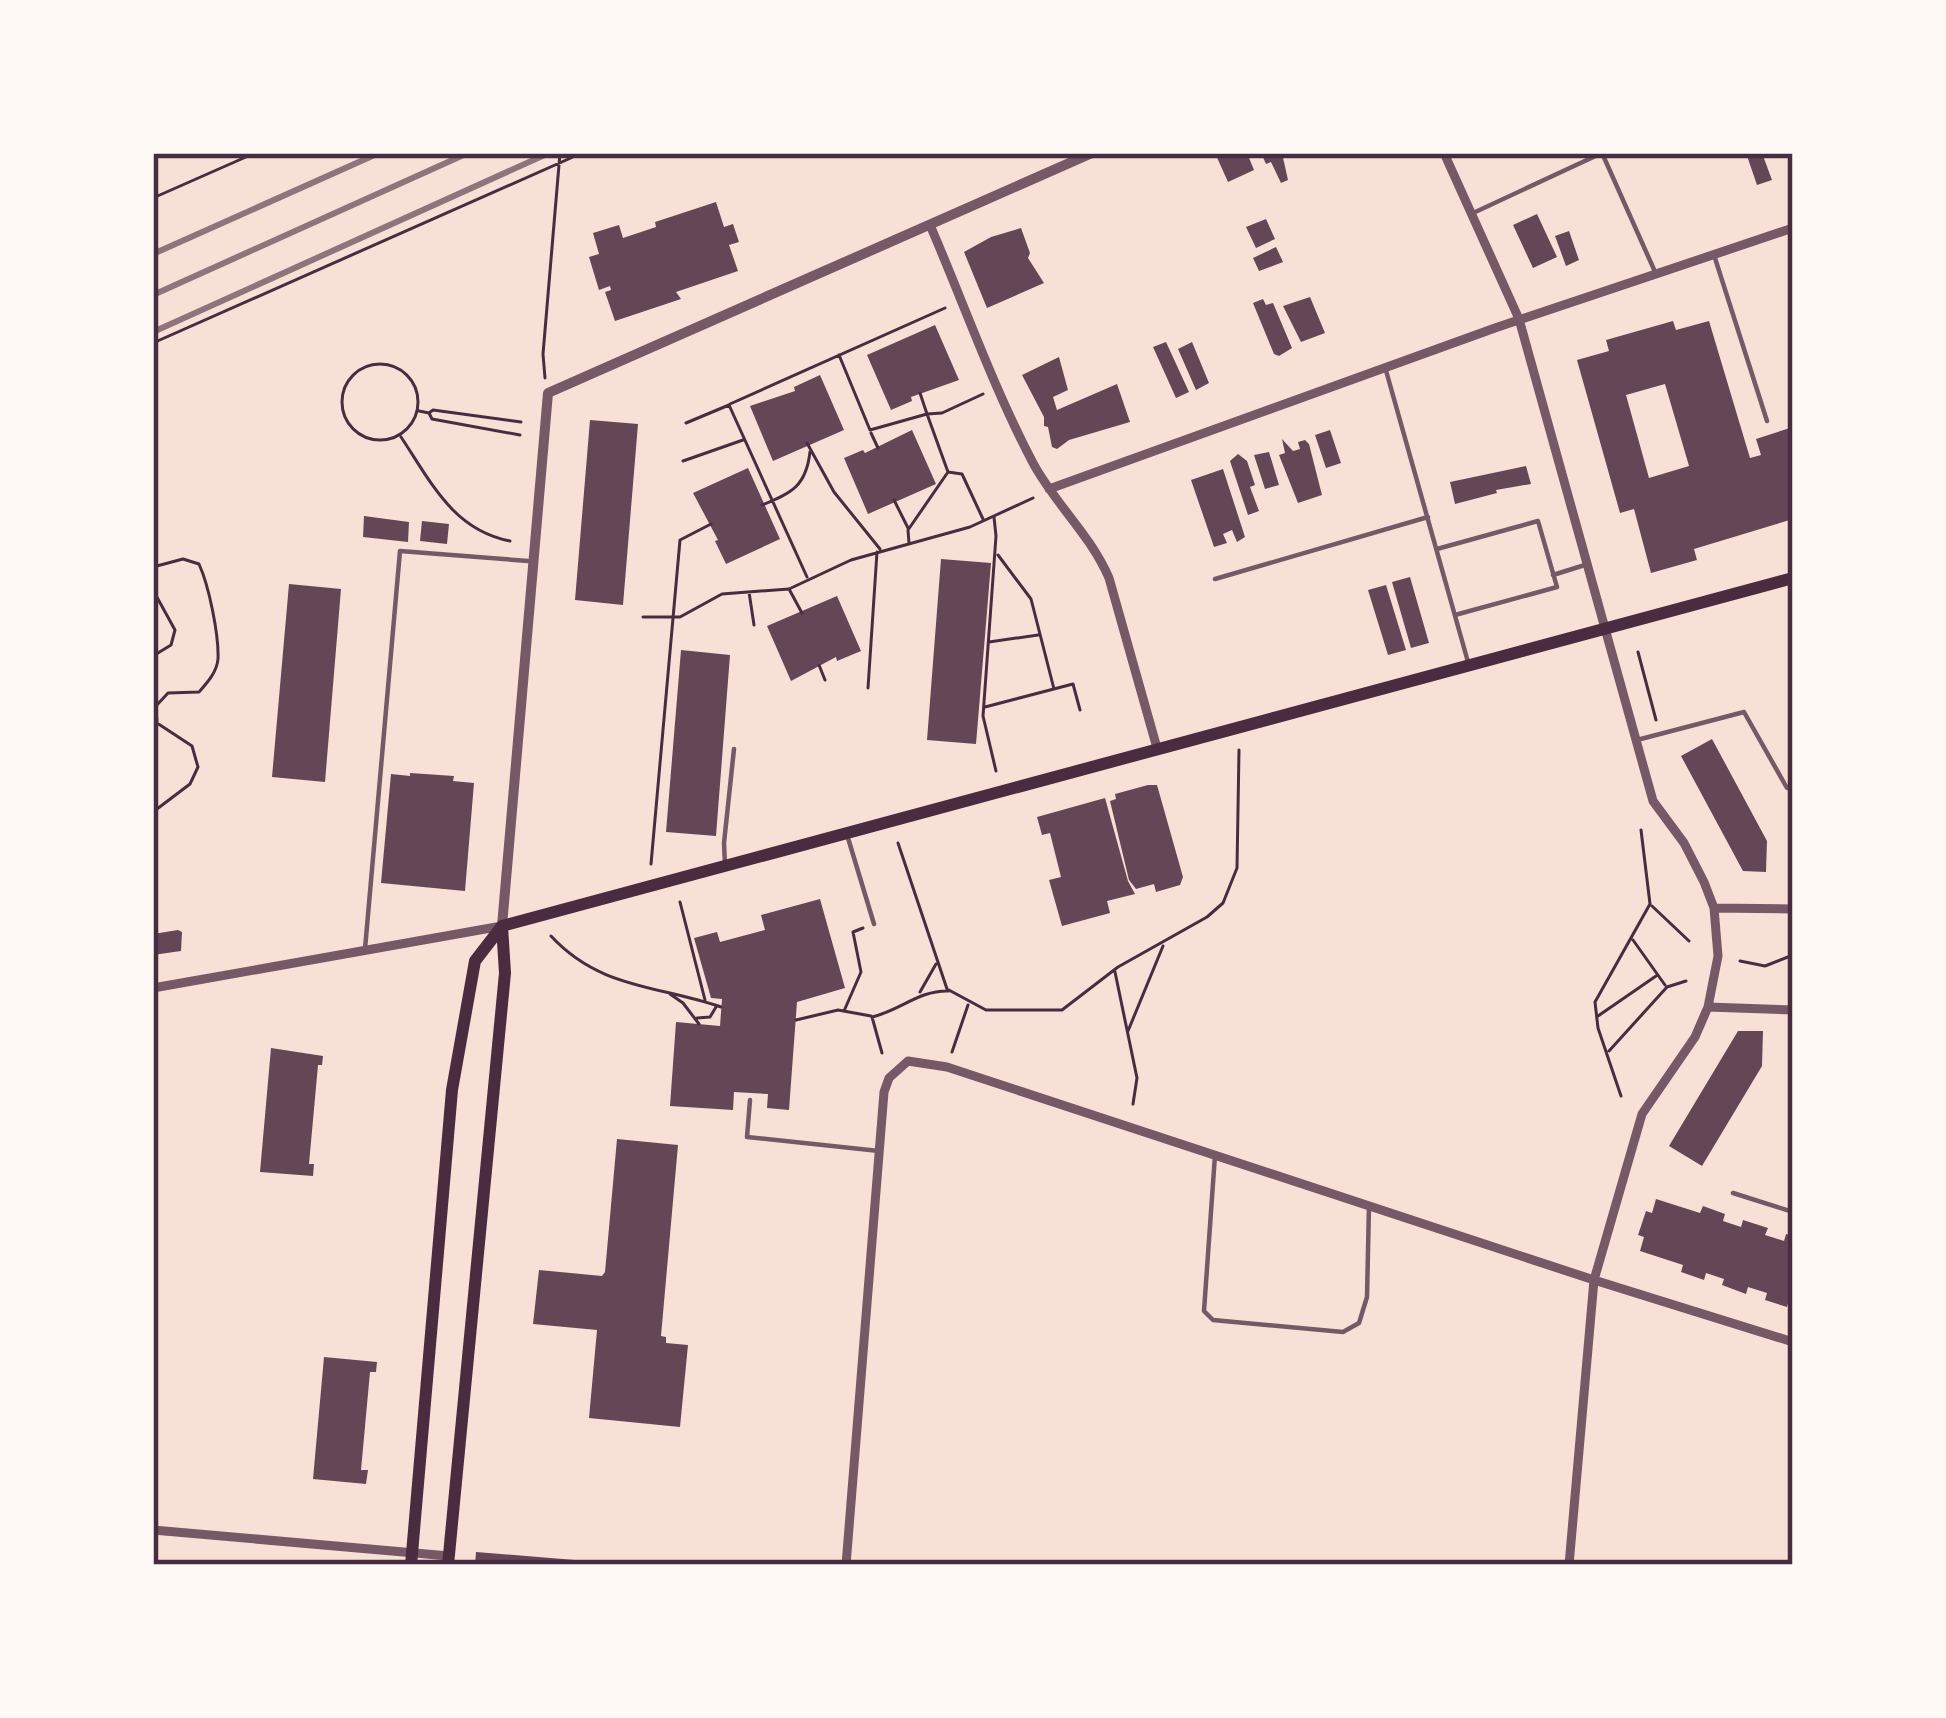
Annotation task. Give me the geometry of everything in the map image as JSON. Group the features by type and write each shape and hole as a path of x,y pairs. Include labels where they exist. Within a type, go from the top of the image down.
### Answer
{"main road":[{"path":"411,1559 452,1090 475,961 502,926 1793,578"},
{"path":"448,1561 505,974 502,926"}],"street":[{"path":"153,988 502,926 548,393 1092,153"},
{"path":"1444,153 1519,319 1653,801 1684,843 1714,908 1718,956 1708,1007 1696,1037 1642,1114 1594,1280 1569,1565"},
{"path":"930,225 1025,447 1049,489 1097,552 1109,578 1157,748"},
{"path":"1049,489 1519,319 1793,228"},
{"path":"1714,908 1793,909"},
{"path":"1708,1007 1793,1010"},
{"path":"846,1565 884,1093 896,1069 908,1060 947,1066 1793,1342"},
{"path":"153,1530 448,1561"}],"lane":[{"path":"1472,214 1602,153 1657,274"},
{"path":"1714,254 1767,422"},
{"path":"1385,367 1469,665"},
{"path":"1215,579 1428,517"},
{"path":"1436,549 1538,521 1557,587 1455,615"},
{"path":"365,950 400,551 534,562"},
{"path":"1553,574 1589,564"},
{"path":"1637,740 1744,712 1787,788 1793,788"},
{"path":"725,865 734,749"},
{"path":"846,833 874,924"},
{"path":"750,1100 747,1137 879,1151"},
{"path":"1215,1155 1204,1311 1213,1320 1343,1332 1359,1323 1367,1297 1369,1205"},
{"path":"1733,1193 1793,1212"}],"path":[{"path":"153,198 255,153"},
{"path":"548,393 542,358 560,153"},
{"path":"153,343 582,153"},
{"path":"686,423 945,308"},
{"path":"838,356 878,448"},
{"path":"370,365 396,367 415,385 418,411 400,436 375,440 352,428 342,405 349,380 370,365"},
{"path":"920,394 948,472"},
{"path":"869,430 942,413 983,394"},
{"path":"729,404 808,578"},
{"path":"418,411 521,422"},
{"path":"429,413 432,418 520,435"},
{"path":"400,436 450,511 472,528 510,541"},
{"path":"683,461 745,440"},
{"path":"807,443 834,492 879,550 868,688"},
{"path":"762,505 793,493 804,480 810,451"},
{"path":"948,472 962,474 984,520"},
{"path":"908,530 948,472"},
{"path":"643,617 672,618 722,594 789,589 879,550 935,539 1033,498"},
{"path":"894,500 909,543"},
{"path":"993,515 995,552 983,708 996,771"},
{"path":"651,864 680,540 711,524"},
{"path":"995,552 1031,599 1054,689"},
{"path":"153,568 183,559 199,564 218,657 199,692 168,693 154,706 157,723 191,746 198,767 190,784 153,812"},
{"path":"789,589 802,613"},
{"path":"153,590 175,630 171,645 153,656"},
{"path":"749,590 754,626"},
{"path":"988,642 1040,635"},
{"path":"1638,652 1656,722"},
{"path":"819,665 825,680"},
{"path":"983,708 1072,684 1080,710"},
{"path":"898,843 951,991 986,1010 1057,1011 1094,989 1114,970 1208,917 1231,888 1240,847 1239,750"},
{"path":"1621,1096 1595,1002 1650,904 1641,830"},
{"path":"680,902 705,1001"},
{"path":"1650,904 1689,941"},
{"path":"844,1011 861,972 853,932 874,924"},
{"path":"551,936 570,957 601,974 719,1006 710,1017 698,1021 668,993"},
{"path":"1631,937 1667,986"},
{"path":"1128,1033 1163,945"},
{"path":"1740,961 1766,966 1793,955"},
{"path":"796,1020 844,1011 872,1017 904,1008 919,994 937,962"},
{"path":"1114,970 1137,1078 1132,1104"},
{"path":"1596,1017 1656,976"},
{"path":"1607,1054 1667,986 1686,981"},
{"path":"919,994 951,991"},
{"path":"951,1054 969,1003"},
{"path":"872,1017 882,1053"}],"building":[{"path":"1215,153 1247,153 1254,170 1228,182"},
{"path":"1261,153 1282,153 1288,180 1281,183"},
{"path":"1746,153 1762,153 1772,180 1757,185"},
{"path":"716,202 724,227 733,224 739,242 729,245 738,271 676,292 681,299 615,321 605,292 610,286 599,290 589,257 599,254 593,233 619,225 623,238"},
{"path":"1537,214 1557,257 1533,268 1513,225"},
{"path":"1266,219 1275,239 1256,248 1246,227"},
{"path":"1021,228 1028,258 1044,283 987,308 964,252"},
{"path":"1569,231 1579,260 1566,266 1555,236"},
{"path":"1276,247 1283,262 1259,271 1253,258"},
{"path":"1310,297 1325,333 1301,342 1283,306"},
{"path":"1263,299 1266,305 1273,303 1292,348 1279,356 1274,354 1253,303"},
{"path":"1673,321 1676,330 1709,321 1750,458 1761,455 1756,439 1793,427 1793,519 1694,549 1697,560 1651,573 1634,509 1620,513 1577,360 1609,351 1606,340","holes":["1665,384 1689,466 1649,478 1626,395"]},
{"path":"935,325 959,380 911,397 912,401 891,410 867,355"},
{"path":"1166,342 1189,392 1176,398 1153,347"},
{"path":"1192,342 1209,383 1196,390 1178,349"},
{"path":"1059,357 1068,390 1053,397 1057,410 1117,384 1130,422 1052,447 1044,417 1022,375"},
{"path":"820,375 844,430 773,461 750,406 795,391 794,387"},
{"path":"590,420 638,424 623,605 575,600"},
{"path":"912,430 936,484 868,514 844,458"},
{"path":"1330,430 1341,463 1326,468 1315,435"},
{"path":"1282,439 1293,451 1300,449 1298,442 1309,444 1322,495 1298,503 1279,455 1285,453"},
{"path":"1269,452 1279,485 1265,489 1254,455"},
{"path":"1238,454 1247,461 1255,485 1250,487 1259,511 1248,515 1230,461"},
{"path":"1526,466 1531,484 1455,504 1450,482"},
{"path":"748,468 780,539 726,564 693,493"},
{"path":"1223,469 1245,537 1237,542 1232,530 1223,534 1227,543 1214,547 1191,480"},
{"path":"364,516 409,522 408,542 363,537"},
{"path":"422,521 449,524 447,544 420,541"},
{"path":"941,559 991,563 976,744 927,740"},
{"path":"1410,577 1429,643 1411,648 1392,582"},
{"path":"289,584 341,589 325,782 272,777"},
{"path":"1386,585 1406,650 1388,655 1368,590"},
{"path":"837,596 861,651 837,661 836,657 791,681 767,626"},
{"path":"681,650 730,655 716,836 666,832"},
{"path":"1712,739 1767,841 1766,872 1743,871 1681,756"},
{"path":"391,774 454,776 453,781 474,783 465,891 381,883"},
{"path":"1157,785 1183,877 1180,885 1156,892 1154,884 1136,889 1129,880 1110,801 1116,799 1115,794"},
{"path":"1105,798 1135,894 1107,901 1110,913 1062,926 1049,880 1061,877 1050,833 1042,835 1037,817"},
{"path":"820,899 845,988 797,1002 789,1110 767,1108 768,1094 734,1092 733,1110 670,1106 676,1022 720,1026 722,999 711,998 694,938 717,932 720,942 765,930 761,915"},
{"path":"182,932 181,951 153,955 153,934"},
{"path":"1738,1031 1763,1031 1762,1066 1702,1166 1669,1146"},
{"path":"271,1048 323,1056 318,1065 309,1164 314,1164 313,1176 260,1172"},
{"path":"617,1139 678,1145 661,1336 666,1343 688,1345 680,1427 589,1418 597,1330 533,1324 539,1270 602,1276 605,1272"},
{"path":"1656,1199 1700,1213 1703,1206 1725,1214 1723,1221 1741,1227 1743,1220 1768,1228 1765,1235 1784,1241 1786,1234 1793,1236 1793,1302 1789,1300 1787,1307 1765,1300 1767,1293 1748,1287 1746,1294 1706,1273 1704,1280 1681,1272 1683,1265 1640,1251 1644,1237 1638,1235"},
{"path":"324,1357 377,1362 376,1372 370,1372 361,1470 368,1470 366,1484 313,1479"},
{"path":"476,1552 599,1562 599,1565 475,1565"}],"railway":[{"path":"153,254 379,153"},
{"path":"153,295 468,153"},
{"path":"153,332 549,153"}]}
